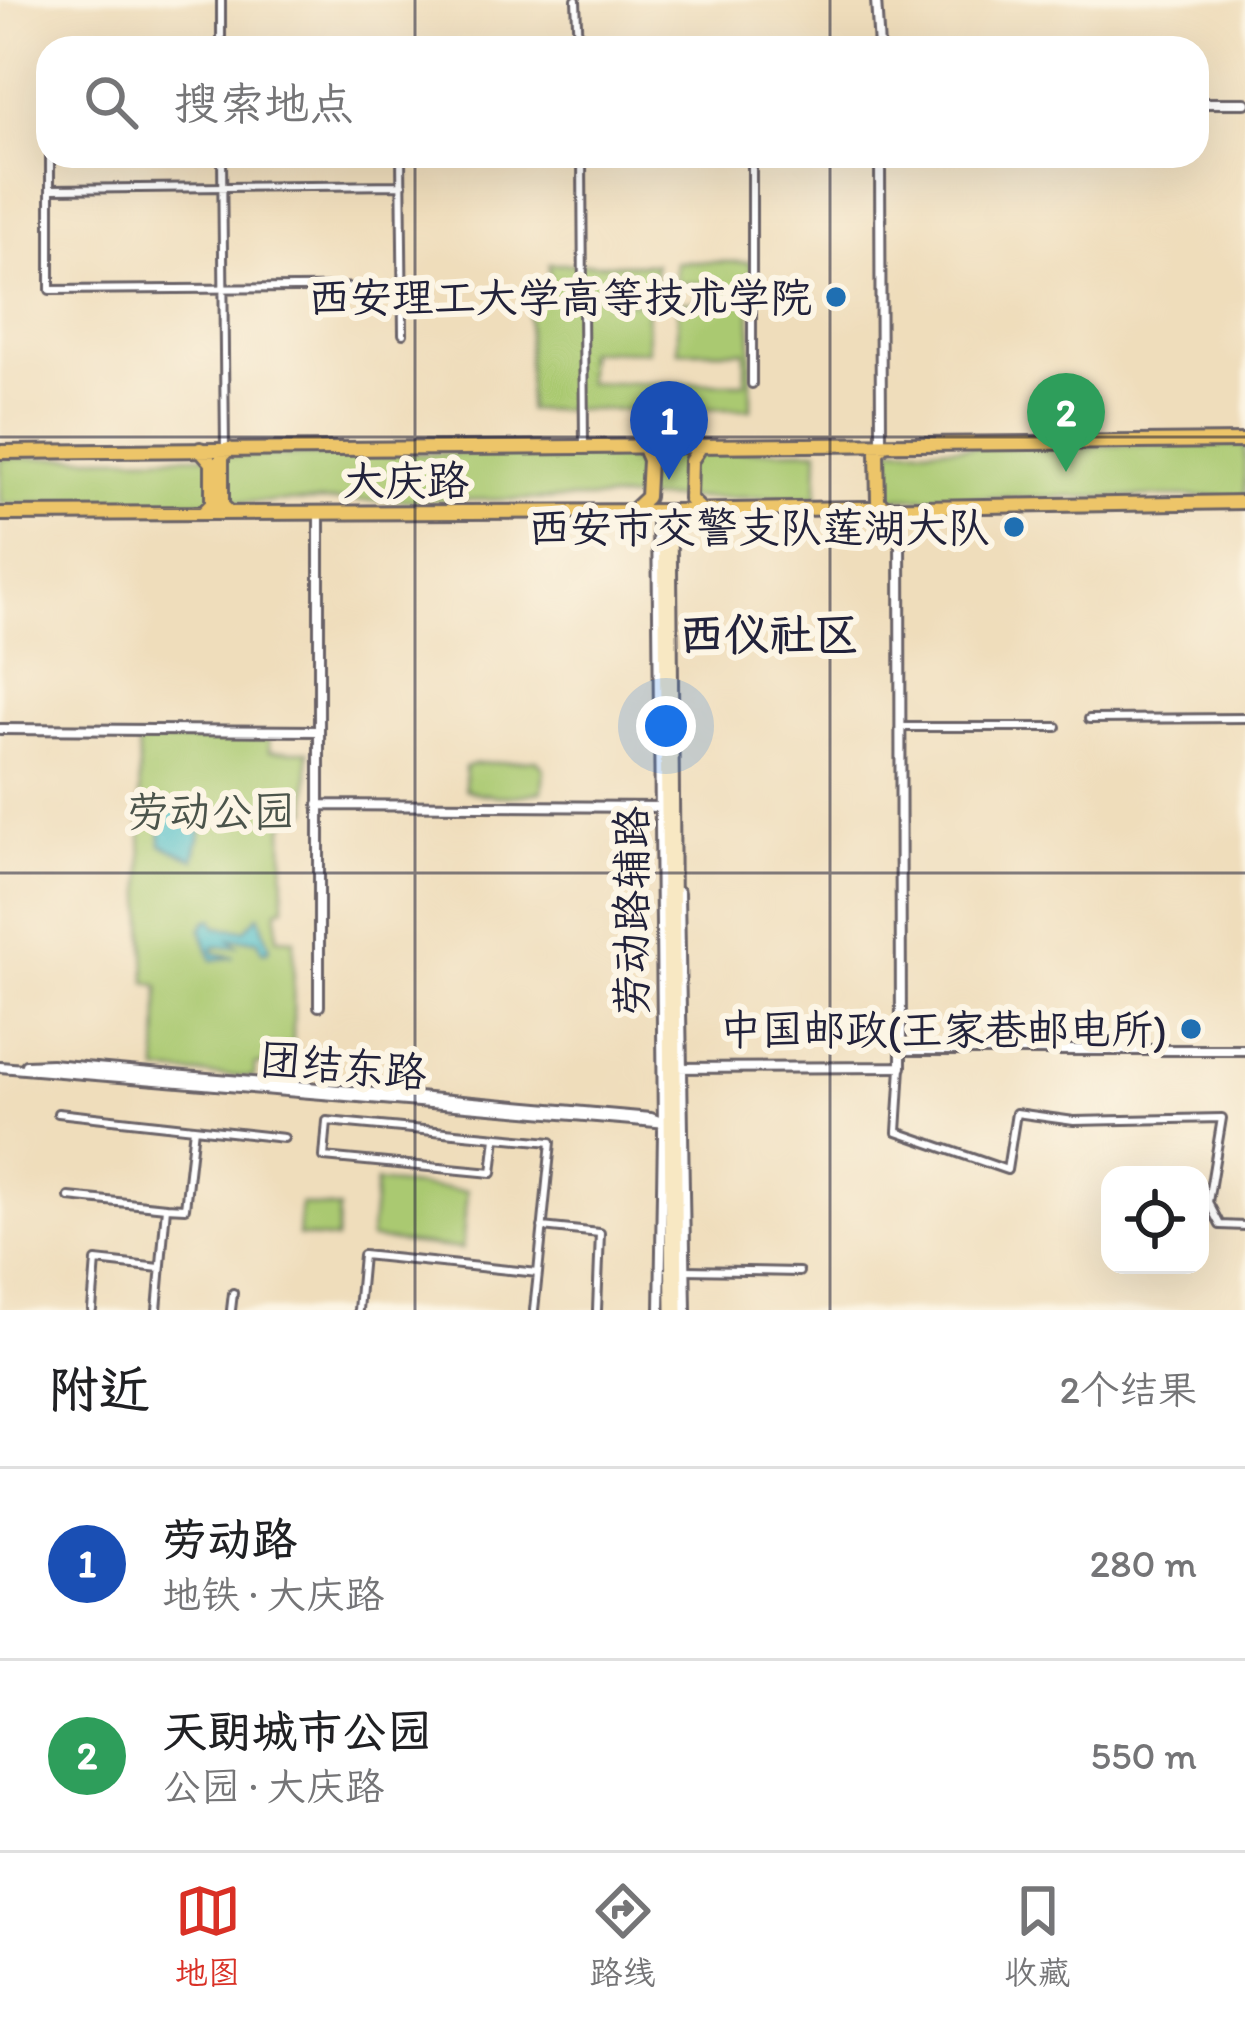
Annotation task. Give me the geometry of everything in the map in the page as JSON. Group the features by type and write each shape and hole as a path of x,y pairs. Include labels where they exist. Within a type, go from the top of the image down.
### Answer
{"main road":[{"name":"大庆路","path":"0,452 1245,441"},
{"path":"863,445 872,456 872,502 867,507"},
{"path":"883,445 877,452 878,501 884,506"},
{"path":"632,511 647,497 649,460 643,446"},
{"path":"701,446 691,461 690,499 701,510"},
{"path":"200,449 212,463 212,504 202,514"},
{"path":"227,449 222,456 223,505 230,514"},
{"name":"大庆路","path":"0,514 1245,502"},
{"path":"667,511 672,1123 679,1310"}],"street":[{"path":"221,0 221,36"},
{"path":"576,0 578,36"},
{"path":"878,2 879,36"},
{"path":"1209,103 1245,103"},
{"path":"50,168 50,290 404,287"},
{"path":"222,168 227,449"},
{"path":"401,168 403,334"},
{"path":"582,168 584,446"},
{"path":"752,168 752,384"},
{"path":"880,168 883,445"},
{"path":"50,189 402,185"},
{"path":"900,506 903,1050 898,1132 1007,1169 1016,1113 1074,1121 1222,1118 1208,1202 1220,1225 1245,1226"},
{"path":"319,513 319,1006"},
{"path":"1089,719 1245,718"},
{"path":"901,727 1057,727"},
{"path":"0,729 318,731"},
{"path":"318,805 669,807"},
{"path":"903,1050 1245,1050"},
{"name":"团结东路","path":"0,1065 672,1123"},
{"path":"672,1068 902,1067"},
{"path":"58,1113 284,1138"},
{"path":"496,1137 492,1173 324,1157 327,1121 551,1142 533,1310"},
{"path":"672,1123 685,1270 679,1310"},
{"path":"660,1310 672,1123"},
{"path":"69,1197 185,1208 194,1128"},
{"path":"157,1310 166,1207"},
{"path":"542,1227 600,1233 597,1310"},
{"path":"358,1310 363,1255 538,1274"},
{"path":"92,1310 96,1261 160,1268"},
{"path":"685,1270 799,1272"},
{"path":"231,1310 233,1293"}],"green space":[{"path":"676,262 751,262 751,409 528,410 528,293 549,293 549,264 655,264 655,285 607,286 608,302 647,302 648,351 587,351 587,383 745,383 745,351 678,351 678,302 724,301 724,284 676,283"},
{"path":"1245,444 1245,496 887,498 886,448"},
{"path":"818,450 817,497 0,504 0,458"},
{"name":"劳动公园","path":"269,739 269,751 308,751 308,811 298,811 283,826 284,907 277,909 277,938 294,939 293,1045 268,1046 265,1064 255,1065 254,1077 158,1072 159,986 146,982 138,740"},
{"path":"537,760 544,769 542,791 503,796 465,789 465,767"},
{"path":"376,1182 467,1191 462,1249 370,1239"},
{"path":"301,1204 339,1209 336,1240 298,1236"}],"water":[{"path":"199,807 202,825 194,859 161,845 160,808"},
{"path":"259,915 267,951 262,951 258,940 230,939 237,946 214,947 214,953 234,957 212,960 201,929 206,921 245,930"}],"place":[{"name":"西安理工大学高等技术学院","path":"836,297"},
{"name":"天朗城市公园","path":"1066,472"},
{"name":"劳动路","path":"669,480"},
{"name":"西安市交警支队莲湖大队","path":"1014,527"},
{"name":"中国邮政(王家巷邮电所)","path":"1191,1029"}],"district":[{"name":"西仪社区","path":"769,634"}]}
